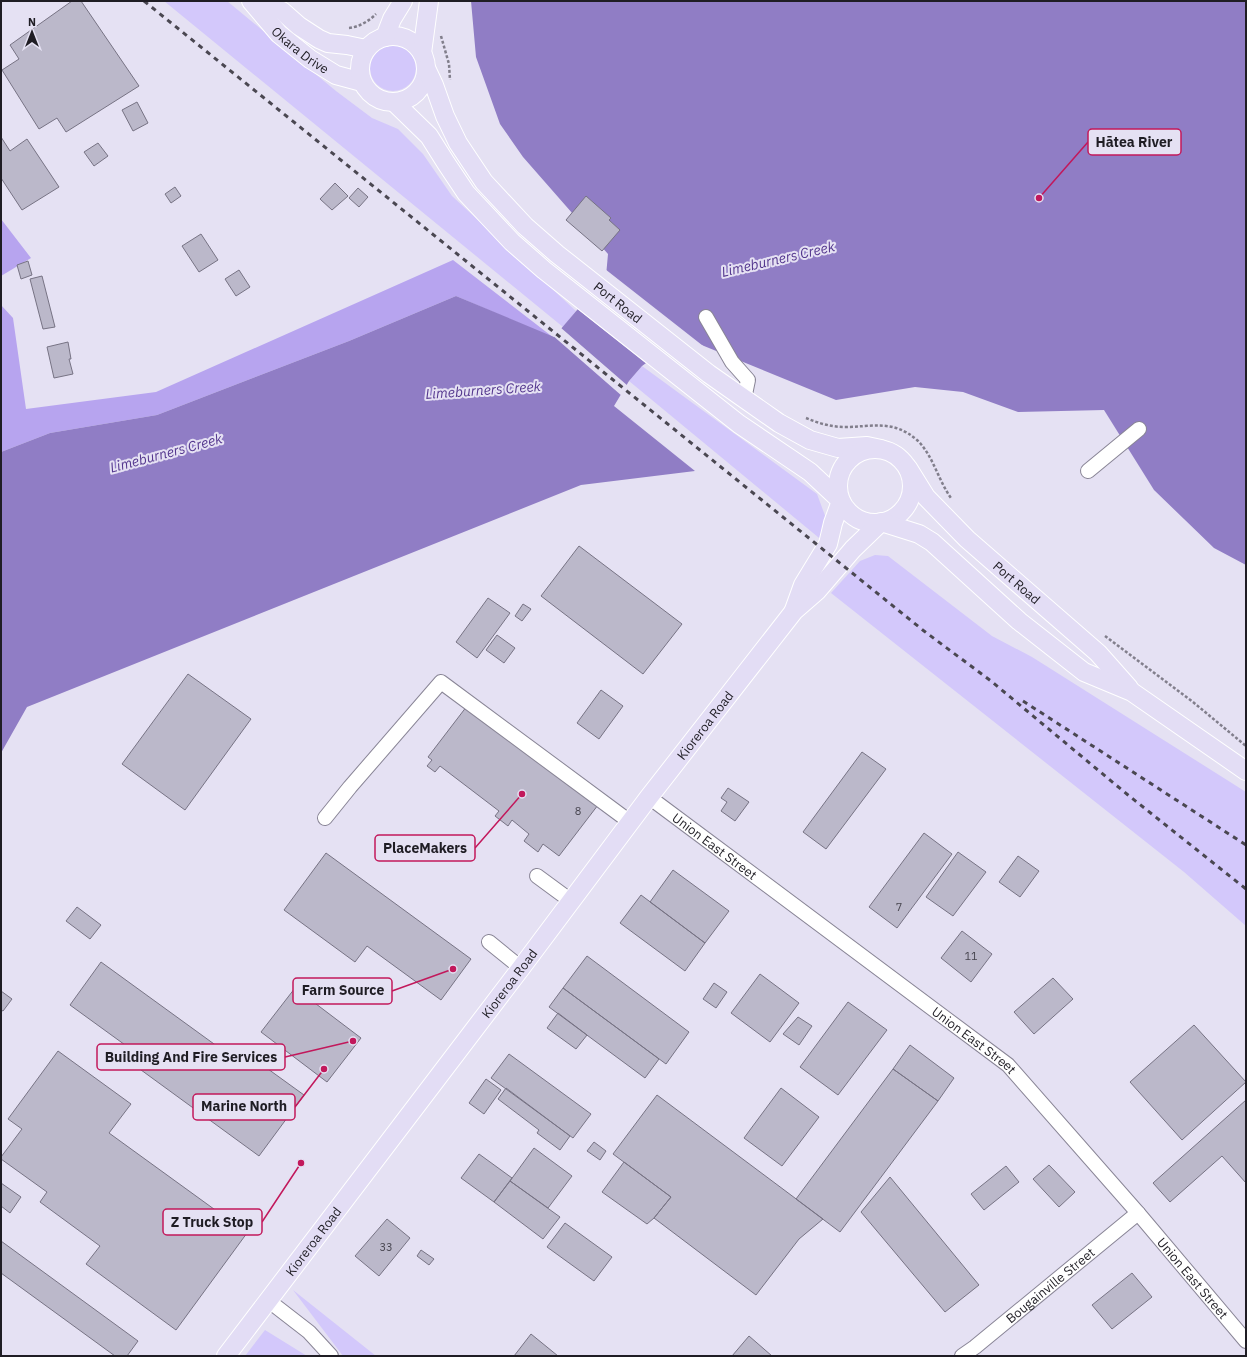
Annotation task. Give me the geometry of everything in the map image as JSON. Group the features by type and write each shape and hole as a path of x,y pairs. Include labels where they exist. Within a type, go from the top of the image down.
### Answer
{"main road":[{"name":"Okara Drive","path":"251,1 279,34 310,59 336,75 362,82"},
{"name":"Okara Drive","path":"262,1 282,11 299,26 319,39 328,43 347,44 366,49"},
{"path":"385,37 392,19 403,1"},
{"path":"424,61 415,45 406,39 396,36 385,37 378,40 366,49 362,56 360,65 362,82 366,89 378,99 394,102 410,98 417,92 425,77 424,61 429,1"},
{"name":"Port Road","path":"424,61 445,116 458,143 484,182 525,226 557,254 709,374 779,423 810,440 838,448 867,446 892,453 901,459 926,497 962,534 1098,653 1132,692"},
{"name":"Port Road","path":"394,102 429,136 466,193 512,242 544,270 738,424 810,472 841,501 848,511 858,519 869,522 882,522 886,525 903,528 919,534 932,542 1019,621 1084,672 1132,692 1246,771"},
{"path":"841,501 838,490 838,479 842,468 849,459 859,452 870,449 881,449"},
{"path":"882,522 893,519 902,512 909,502 912,491 912,480 908,468"},
{"name":"Kioreroa Road","path":"794,611 803,584 828,544 833,523 841,501"},
{"name":"Kioreroa Road","path":"226,1356 649,797 794,611 817,591 854,549 882,522"}],"street":[{"path":"706,317 732,362 748,380 744,399"},
{"path":"1088,471 1139,429"},
{"path":"324,818 441,682 630,822"},
{"name":"Union East Street","path":"649,797 1008,1065 1138,1213 1246,1341"},
{"path":"537,876 571,901"},
{"path":"488,942 521,968"},
{"name":"Bougainville Street","path":"962,1356 975,1347 1138,1213"},
{"path":"269,1301 309,1332 331,1356"}],"path":[{"path":"343,29 356,27 372,18 377,12"},
{"path":"440,33 449,64 450,82"}],"shaded area":[{"path":"164,1 227,1 336,91 372,118 398,129 423,154 452,196 576,311 563,327"},
{"path":"388,45 398,45 406,49 412,55 416,63 416,73 412,81 406,87 398,91 388,91 380,87 374,81 370,73 370,63 374,55 380,49"},
{"path":"1,219 31,258 1,276"},
{"path":"453,260 554,338 456,296 349,341 157,415 50,433 1,452 1,305 13,318 26,409 156,392"},
{"path":"642,366 817,494 827,521 824,542 629,381"},
{"path":"875,555 888,556 992,636 1032,657 1246,792 1246,926 1184,872 831,593 860,561"},
{"path":"293,1290 376,1356 343,1356"},
{"path":"265,1330 307,1356 245,1356"}],"water":[{"name":"Limeburners Creek","path":"471,1 1246,1 1246,565 1214,548 1154,490 1104,410 1018,412 963,392 915,387 836,400 682,337 642,366 629,381 614,406 695,471 581,485 27,707 1,753 1,452 50,433 157,415 349,341 456,296 554,337 606,276 608,254 523,157 500,124 476,57"}],"pier":[{"path":"605,269 707,349 683,339 648,365 576,308 604,275"},
{"path":"560,327 628,386 622,396 551,334 553,335"}],"building":[{"path":"72,1 81,1 139,86 66,132 57,118 39,129 2,70 19,59 10,45"},
{"path":"137,102 148,123 133,131 122,110"},
{"path":"1,137 10,151 27,139 59,187 22,210 1,178"},
{"path":"98,143 108,156 94,166 84,152"},
{"path":"335,183 348,196 332,210 320,199"},
{"path":"175,187 181,196 171,203 165,194"},
{"path":"358,188 368,197 359,207 349,198"},
{"path":"586,196 611,218 609,220 620,230 602,251 566,220"},
{"path":"201,234 218,260 199,272 182,246"},
{"path":"28,261 32,275 21,279 17,265"},
{"path":"239,270 250,287 236,296 225,279"},
{"path":"42,276 55,327 43,329 30,279"},
{"path":"68,342 71,359 69,359 73,374 54,378 47,347"},
{"path":"579,546 682,624 643,674 541,596"},
{"path":"488,598 510,613 477,658 456,642"},
{"path":"523,604 531,609 522,621 515,616"},
{"path":"497,635 515,648 504,663 486,650"},
{"path":"188,674 251,719 185,810 122,764"},
{"path":"601,690 623,706 599,739 577,723"},
{"path":"467,706 598,805 559,856 543,844 538,852 524,841 529,834 512,820 508,826 495,816 499,811 440,766 435,772 427,766 432,760 428,757"},
{"path":"862,752 886,769 826,849 803,832"},
{"path":"728,788 749,802 735,821 721,811 727,802 721,798"},
{"path":"924,833 952,854 897,928 869,907"},
{"path":"958,852 986,872 953,916 926,897"},
{"path":"326,853 471,959 441,1000 367,946 355,962 284,910"},
{"path":"1018,856 1039,871 1020,897 999,882"},
{"path":"673,870 729,911 705,943 650,902"},
{"path":"641,895 705,943 685,971 620,923"},
{"path":"77,907 101,925 90,939 66,921"},
{"path":"962,931 992,954 971,982 941,958"},
{"path":"587,956 689,1032 666,1064 563,988"},
{"path":"101,962 243,1065 250,1056 304,1095 259,1156 126,1059 132,1050 70,1005"},
{"path":"760,974 799,1003 770,1042 731,1013"},
{"path":"1053,978 1073,999 1034,1034 1014,1012"},
{"path":"714,983 727,992 716,1008 703,999"},
{"path":"295,988 361,1038 327,1082 261,1032"},
{"path":"563,988 659,1059 645,1078 549,1007"},
{"path":"1,991 12,999 3,1011 1,1010"},
{"path":"848,1002 887,1030 838,1095 800,1067"},
{"path":"558,1013 587,1035 576,1049 547,1028"},
{"path":"798,1017 812,1026 799,1045 783,1034"},
{"path":"1194,1025 1246,1082 1182,1140 1130,1082"},
{"path":"910,1045 954,1078 938,1101 893,1069"},
{"path":"58,1051 131,1104 109,1133 247,1233 176,1330 86,1264 100,1246 40,1202 47,1192 1,1159 22,1129 8,1119"},
{"path":"509,1054 591,1114 573,1138 491,1078"},
{"path":"893,1069 938,1101 840,1232 796,1199"},
{"path":"486,1079 501,1090 484,1114 469,1103"},
{"path":"506,1088 570,1136 560,1150 537,1133 539,1130 498,1099"},
{"path":"781,1088 819,1117 782,1166 744,1138"},
{"path":"657,1095 823,1219 799,1239 756,1295 654,1218 671,1197 613,1154"},
{"path":"1246,1100 1246,1183 1222,1156 1170,1202 1153,1183"},
{"path":"594,1142 606,1151 600,1160 587,1151"},
{"path":"534,1148 572,1176 548,1208 510,1181"},
{"path":"479,1154 512,1178 494,1202 461,1178"},
{"path":"624,1162 671,1197 654,1218 647,1224 602,1192"},
{"path":"1049,1165 1075,1192 1059,1207 1033,1179"},
{"path":"1006,1166 1019,1182 984,1210 971,1194"},
{"path":"890,1177 979,1285 945,1312 861,1212"},
{"path":"510,1181 560,1217 543,1239 494,1202"},
{"path":"1,1183 21,1197 10,1213 1,1206"},
{"path":"387,1219 410,1238 379,1276 355,1256"},
{"path":"565,1223 612,1257 594,1281 547,1247"},
{"path":"1,1241 138,1341 127,1356 115,1356 1,1273"},
{"path":"421,1250 434,1259 429,1265 417,1256"},
{"path":"1132,1273 1152,1297 1112,1329 1092,1305"},
{"path":"531,1334 558,1356 514,1356"},
{"path":"749,1336 772,1356 732,1356"}],"railway":[{"path":"144,1 924,631 991,681 1128,795 1246,889"},
{"path":"1023,701 1246,845"}],"place":[{"name":"Hātea River","path":"1039,198"},
{"name":"PlaceMakers","path":"522,794"},
{"name":"Farm Source","path":"453,969"},
{"name":"Building And Fire Services","path":"353,1041"},
{"name":"Marine North","path":"324,1069"},
{"name":"Z Truck Stop","path":"301,1163"}]}
